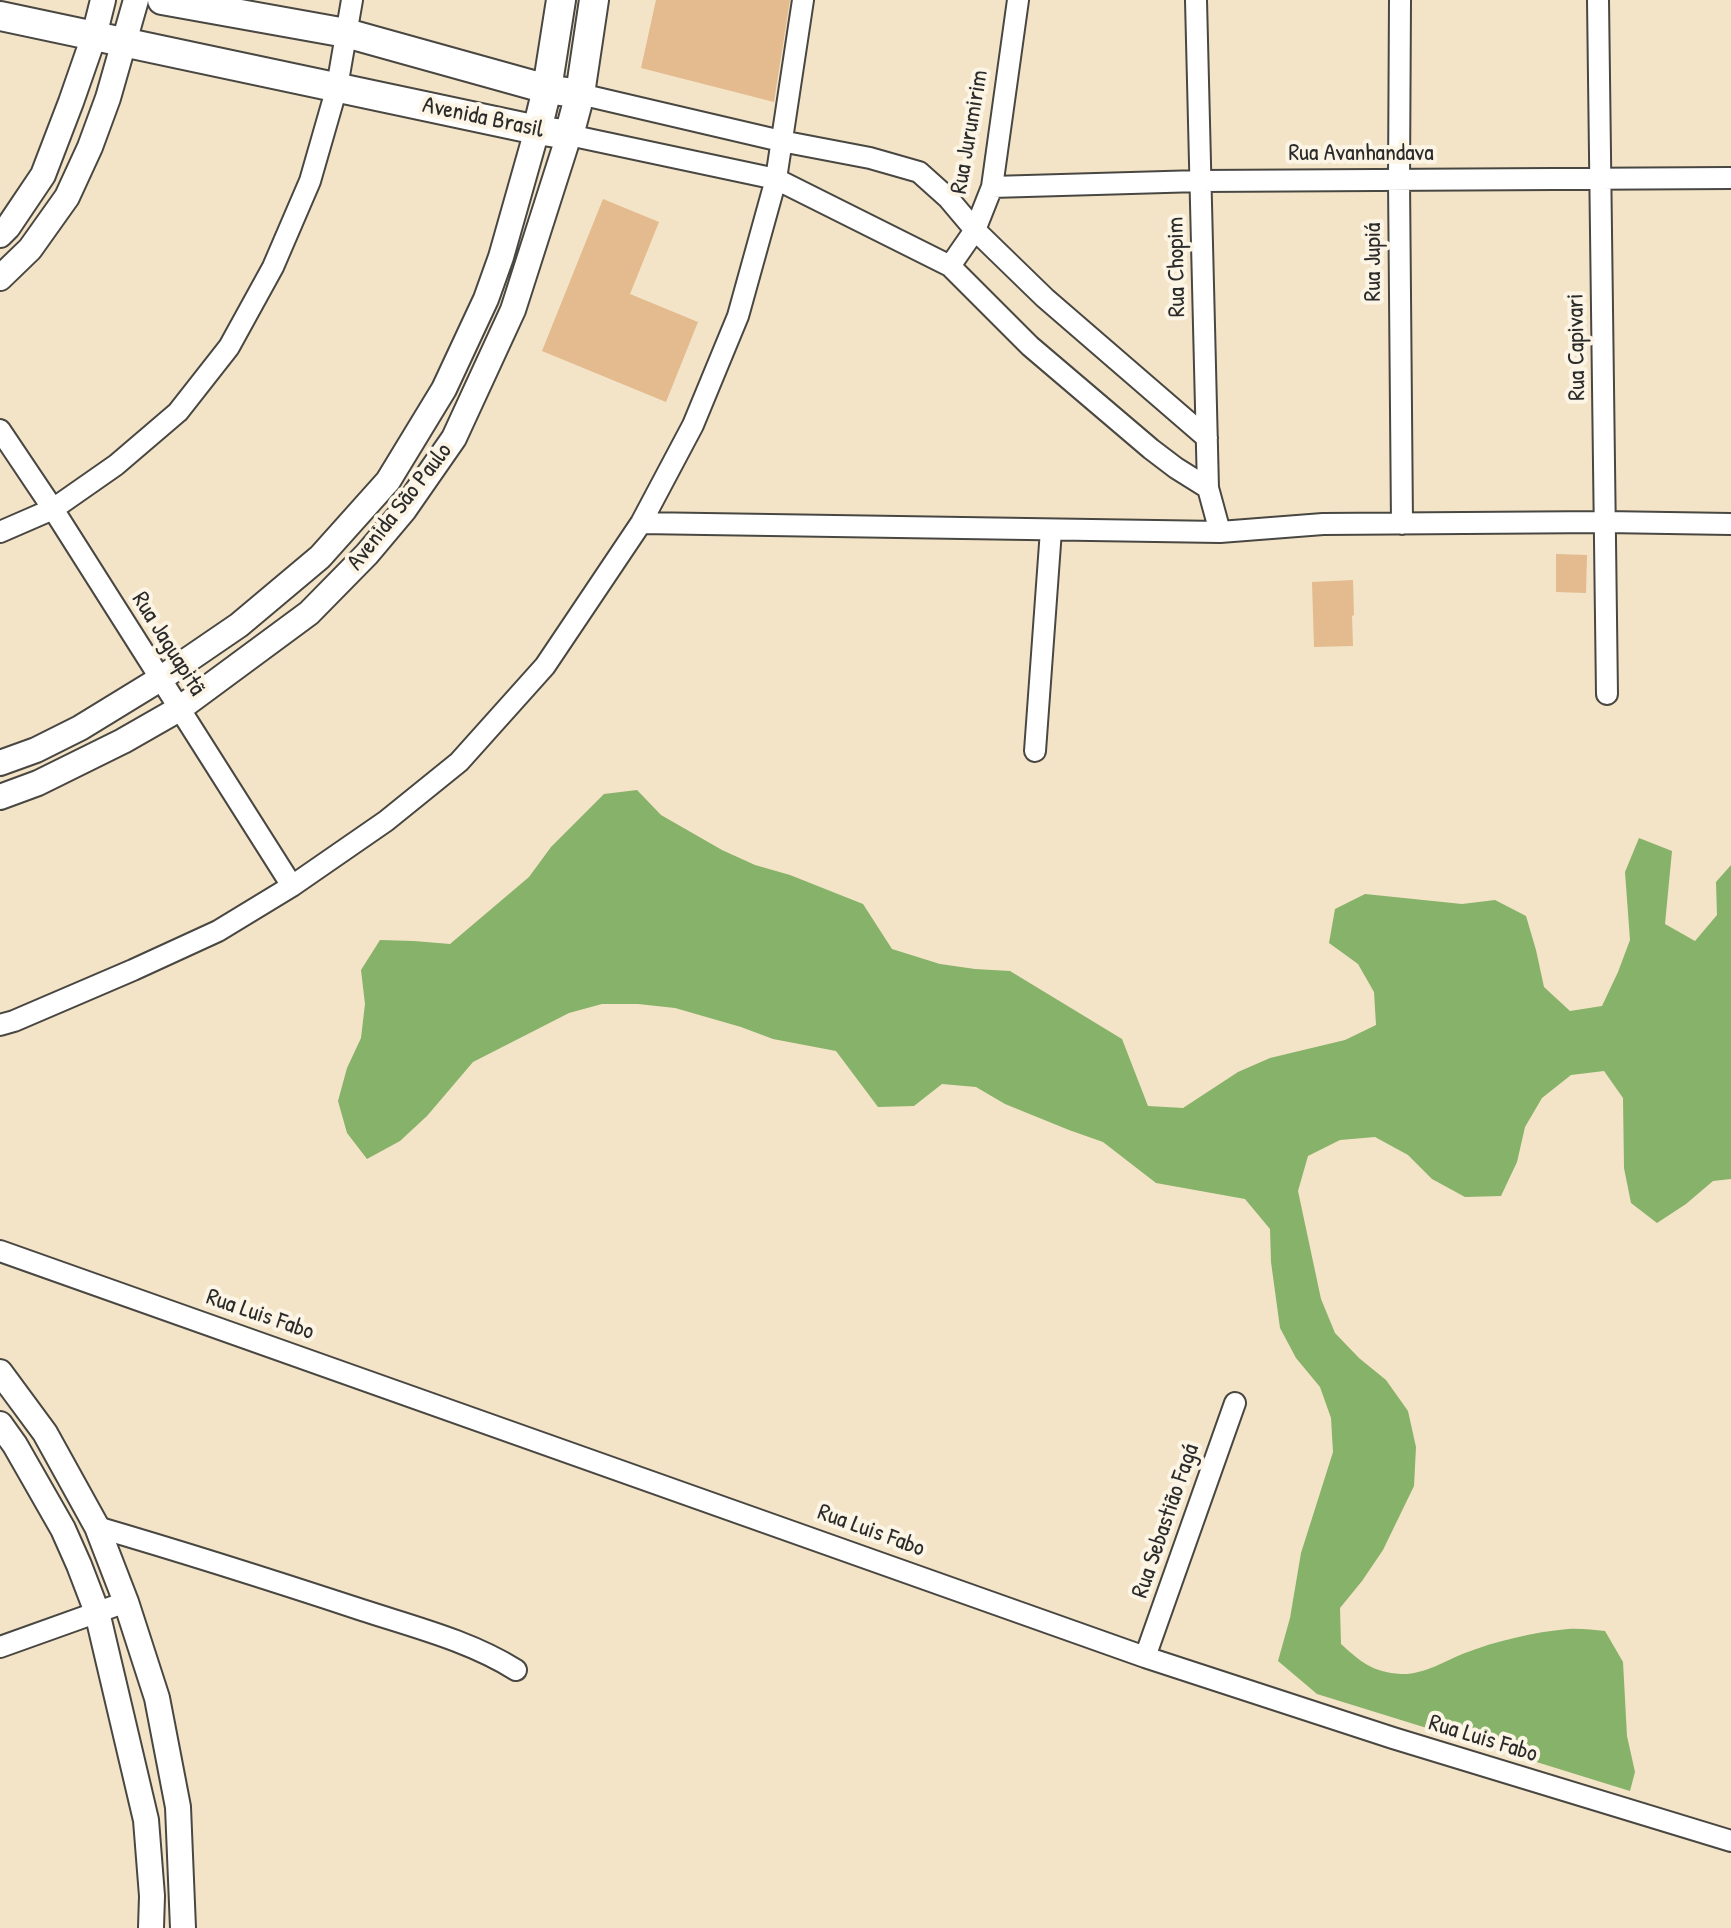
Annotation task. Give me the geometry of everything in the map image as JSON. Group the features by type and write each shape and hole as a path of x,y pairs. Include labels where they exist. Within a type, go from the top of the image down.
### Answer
{"main road":[{"name":"Avenida Brasil","path":"162,0 346,33 547,89 580,94"},
{"name":"Avenida São Paulo","path":"537,130 561,0"},
{"name":"Avenida São Paulo","path":"569,135 580,94 594,0"},
{"name":"Avenida Brasil","path":"0,16 569,135"}],"street":[{"path":"0,235 43,175 94,36 103,0"},
{"path":"0,278 30,249 67,197 108,98 136,0"},
{"path":"0,532 53,509 116,465 178,412 229,347 273,267 310,181 337,87 352,0"},
{"path":"0,1025 120,976 218,931 292,886 386,821 459,762 545,666 641,523 693,425 738,316 776,179 803,0"},
{"name":"Rua Jurumirim","path":"950,266 975,230 992,187 1018,0"},
{"name":"Rua Chopim","path":"1196,0 1208,488 1220,532"},
{"name":"Rua Jupiá","path":"1400,0 1402,524"},
{"name":"Rua Capivari","path":"1598,0 1607,694"},
{"name":"Avenida Brasil","path":"580,94 781,141 870,158 919,172 1045,298 1207,438"},
{"path":"61,128 90,147"},
{"name":"Avenida São Paulo","path":"0,763 36,750 80,728 239,625 320,557 388,481 444,389 486,299 537,130"},
{"name":"Avenida Brasil","path":"569,135 776,179 950,266 1030,346 1151,449 1208,488"},
{"name":"Avenida São Paulo","path":"0,797 38,783 179,709 309,613 367,554 404,510 454,438 513,310 569,135"},
{"name":"Rua Avanhandava","path":"992,187 1200,181 1731,178"},
{"path":"486,299 513,310"},
{"name":"Rua Jaguapitã","path":"0,430 292,886"},
{"path":"641,523 1220,532 1323,524 1731,524"},
{"path":"1035,751 1051,530"},
{"name":"Rua Luis Fabo","path":"0,1251 1145,1657 1393,1738 1731,1841"},
{"path":"0,1372 45,1433 97,1527 126,1602 157,1698 178,1807 183,1928"},
{"name":"Rua Sebastião Fagá","path":"1145,1657 1235,1403"},
{"path":"0,1424 63,1529 97,1612 146,1820 152,1896 151,1928"},
{"path":"97,1527 227,1565 390,1619 491,1654 516,1670"},
{"path":"0,1647 126,1602"}],"green space":[{"path":"637,790 661,815 722,850 863,904 892,949 940,964 1010,971 1122,1039 1148,1106 1183,1108 1238,1072 1270,1058 1345,1040 1376,1025 1374,992 1358,964 1329,943 1335,909 1365,894 1462,904 1495,900 1526,916 1544,987 1570,1011 1602,1006 1618,972 1630,940 1625,872 1639,838 1672,851 1665,924 1695,941 1717,915 1716,882 1731,865 1731,1179 1713,1181 1657,1223 1631,1203 1624,1168 1623,1098 1604,1071 1571,1075 1542,1098 1525,1127 1517,1162 1501,1196 1465,1197 1432,1179 1408,1155 1375,1137 1340,1140 1308,1156 1298,1191 1321,1299 1335,1333 1386,1380 1408,1411 1416,1447 1414,1486 1383,1550 1340,1608 1341,1644 1375,1668 1409,1674 1477,1649 1542,1632 1568,1629 1605,1631 1623,1662 1627,1736 1635,1772 1630,1791 1317,1694 1278,1661 1290,1618 1301,1553 1333,1452 1331,1418 1320,1387 1296,1358 1280,1328 1270,1229 1245,1199 1156,1183 1103,1142 1005,1104 976,1087 942,1084 914,1106 878,1107 836,1051 773,1039 675,1008 638,1004 602,1004 569,1013 473,1062 427,1116 400,1141 367,1159 347,1133 338,1101 347,1068 361,1038 365,1004 361,970 380,940 450,944 529,877 551,847 604,794"}],"building":[{"path":"656,0 790,0 774,102 641,68"},
{"path":"603,199 659,222 630,294 698,322 666,402 542,351"},
{"path":"1556,554 1587,555 1586,593 1556,592"},
{"path":"1353,580 1353,646 1314,647 1312,582"}]}
